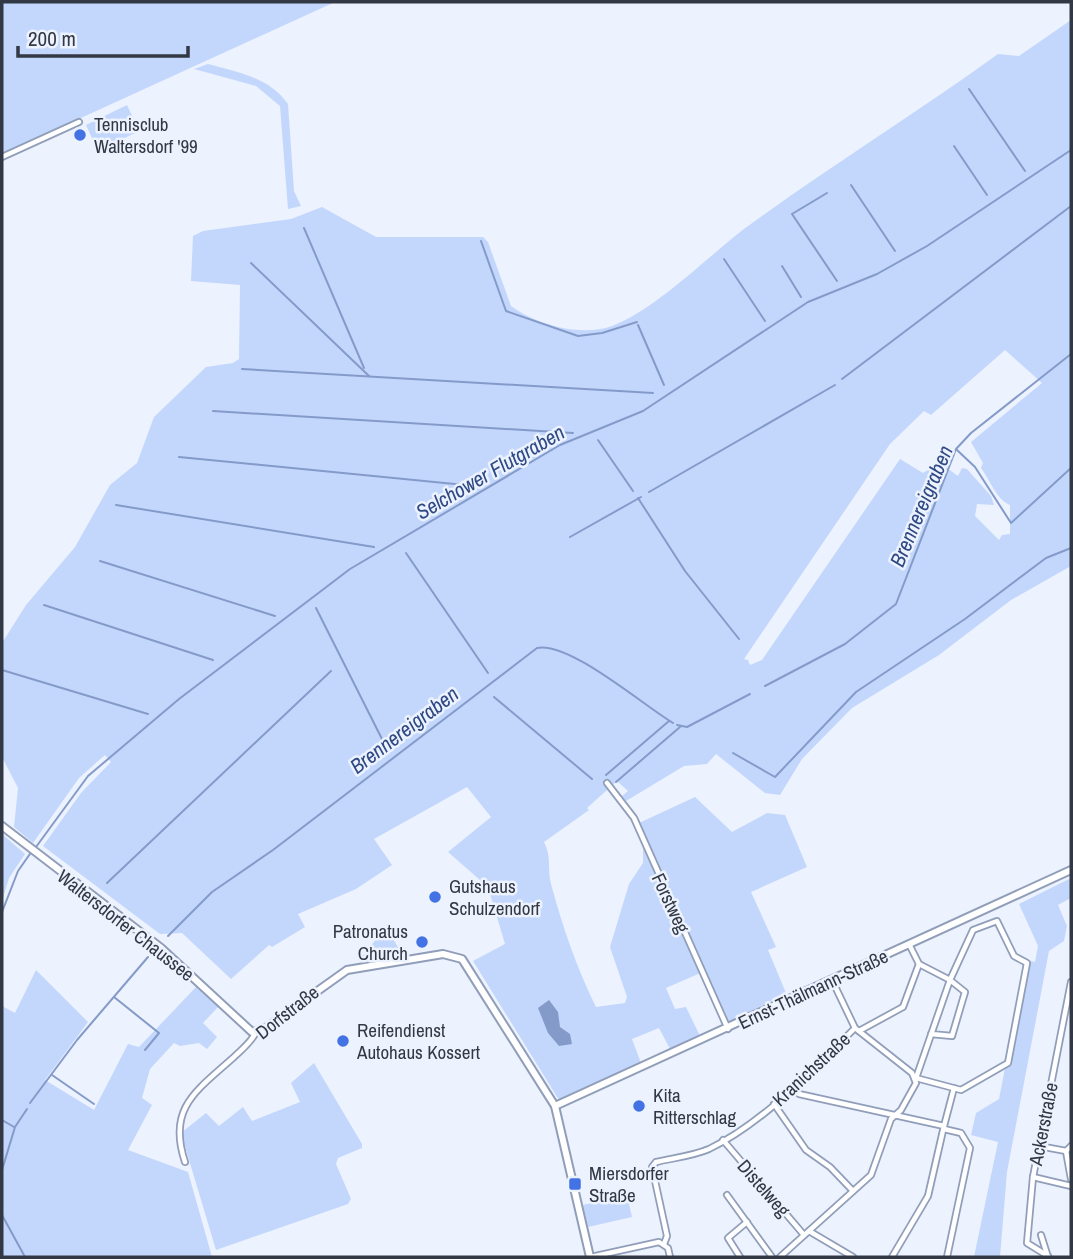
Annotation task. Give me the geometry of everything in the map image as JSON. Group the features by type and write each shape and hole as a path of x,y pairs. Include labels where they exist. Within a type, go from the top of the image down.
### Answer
{"street":[{"path":"2,157 79,122"},
{"name":"Forstweg","path":"607,783 634,818 728,1028"},
{"name":"Waltersdorfer Chaussee","path":"2,826 155,942 246,1027 256,1032"},
{"name":"Ernst-Thälmann-Straße","path":"555,1106 1071,870"},
{"path":"780,1257 871,1175 894,1116 901,1110 916,1078 950,980 971,932 997,921 1014,956 1027,963 1008,1063 961,1090 916,1078 857,1030 832,980"},
{"path":"909,944 919,964 950,980 965,992 952,1036 931,1034"},
{"name":"Dorfstraße","path":"186,1162 177,1128 186,1107 203,1085 248,1044 256,1032 264,1030 323,984 347,970 405,959 456,956 469,965 555,1106"},
{"name":"Kranichstraße","path":"664,1244 667,1236 652,1167 656,1162 707,1150 794,1090 857,1030 903,1007 919,964"},
{"name":"Ackerstraße","path":"1048,1256 1026,1240 1033,1177 1071,982"},
{"path":"892,1257 928,1196 954,1088"},
{"path":"794,1090 961,1133 970,1148 947,1257"},
{"path":"774,1104 806,1150 830,1167 853,1191"},
{"path":"555,1106 590,1257 659,1242 664,1244 670,1257"},
{"name":"Distelweg","path":"723,1140 806,1233 853,1257"},
{"path":"1039,1146 1066,1151"},
{"path":"1066,1151 1071,1146"},
{"path":"1033,1177 1071,1184 1066,1151"},
{"path":"727,1195 772,1257"},
{"path":"740,1257 728,1238 747,1222"},
{"name":"Ackerstraße","path":"1041,1235 1048,1256"}],"shaded area":[{"path":"2,2 335,2 2,154"},
{"path":"1071,20 1071,566 1011,600 939,655 852,708 802,759 780,795 765,793 716,754 707,764 684,766 626,801 622,796 628,791 617,781 587,808 589,810 544,842 548,853 551,884 560,915 576,962 596,1007 625,1003 627,997 610,947 629,884 643,863 643,835 639,823 695,797 732,832 767,813 785,815 807,867 751,892 776,947 768,950 786,993 728,1023 705,971 666,988 675,1009 686,1007 700,1036 670,1049 659,1028 632,1039 641,1063 559,1100 473,961 505,944 488,887 448,852 491,817 467,787 374,839 392,865 356,889 298,914 305,927 272,947 269,945 231,979 182,933 160,934 43,846 81,793 111,762 105,755 79,778 33,843 14,827 18,788 2,757 2,643 26,605 75,547 110,485 137,463 154,417 206,367 233,363 239,359 240,285 191,281 193,236 203,231 291,219 322,207 376,237 483,237 488,242 511,306 546,324 573,330 600,329 612,326 645,308 744,229 998,54 1019,56","holes":["1005,350 1042,383 971,442 983,463 981,468 1001,498 1010,505 1010,534 1002,535 999,540 975,516 977,504 994,505 991,496 967,469 962,468 958,476 940,463 923,473 900,459 762,660 750,665 748,660 744,659 890,444 924,411 931,415"]},
{"path":"208,64 241,73 272,87 288,104 294,191 301,206 288,209 280,106 256,86 194,69"},
{"path":"127,105 139,131 98,151 86,125"},
{"path":"2,834 25,854 9,878 2,901"},
{"path":"1071,878 1071,898 1058,905 1067,926 1064,941 1049,951 1007,1172 1000,1257 974,1257 998,1142 971,1135 976,1113 999,1099 1005,1068 1010,1064 1030,961 1035,962 1038,946 1019,904"},
{"path":"386,927 402,954 362,960 361,958"},
{"path":"36,970 88,1022 45,1080 94,1110 128,1044 139,1047 196,987 218,1007 203,1023 217,1037 207,1049 199,1043 180,1046 174,1043 150,1069 142,1098 152,1105 128,1150 188,1172 212,1257 2,1257 2,1006 15,1013"},
{"path":"549,1000 558,1012 560,1027 570,1034 572,1044 559,1046 548,1033 538,1008"},
{"path":"314,1063 362,1144 362,1148 338,1158 336,1164 351,1199 348,1204 216,1250 181,1133 206,1113 219,1126 243,1107 252,1121 300,1102 291,1083"},
{"path":"627,1195 632,1217 588,1227 583,1205"}],"waterway":[{"path":"969,89 1025,171"},
{"path":"954,146 987,195"},
{"name":"Selchower Flutgraben","path":"36,847 88,776 179,699 350,569 560,445 643,411 808,302 877,274 927,246 1071,150"},
{"path":"851,185 895,251"},
{"path":"827,193 792,214 837,281"},
{"path":"842,379 1071,206"},
{"path":"304,228 364,368"},
{"path":"481,241 506,311 578,336 602,333 637,322"},
{"path":"724,259 765,321"},
{"path":"251,263 369,376"},
{"path":"782,266 801,297"},
{"path":"638,325 664,385"},
{"name":"Brennereigraben","path":"765,686 845,644 896,604 956,449 971,433 1071,354"},
{"path":"242,369 653,393"},
{"path":"649,492 835,385"},
{"path":"213,411 573,433"},
{"path":"598,440 633,491"},
{"path":"957,450 975,467 1011,523 1071,468"},
{"path":"179,457 475,486"},
{"path":"570,537 641,497"},
{"path":"638,498 685,571 739,639"},
{"path":"116,505 374,547"},
{"path":"733,753 775,777 856,692 965,619 1046,558 1071,548"},
{"path":"406,553 488,673"},
{"path":"100,561 275,616"},
{"path":"44,605 213,660"},
{"path":"316,608 385,745"},
{"name":"Brennereigraben","path":"168,936 212,892 273,850 537,648 568,654 673,723"},
{"path":"2,670 148,714"},
{"path":"107,883 331,671"},
{"name":"Brennereigraben","path":"677,725 687,727 750,694"},
{"path":"494,697 592,779"},
{"path":"606,775 669,721"},
{"path":"616,782 680,727"},
{"name":"Selchower Flutgraben","path":"2,912 18,871 32,851"},
{"name":"Brennereigraben","path":"30,1103 77,1040 148,957"},
{"path":"114,997 159,1033 145,1050"},
{"path":"52,1075 94,1104"},
{"name":"Brennereigraben","path":"2,1170 15,1127 27,1109"},
{"path":"2,1120 14,1127"},
{"path":"2,1215 25,1257"}],"place":[{"name":"Tennisclub Waltersdorf '99","path":"80,135"},
{"name":"Gutshaus Schulzendorf","path":"435,897"},
{"name":"Patronatus Church","path":"422,942"},
{"name":"Reifendienst Autohaus Kossert","path":"343,1041"},
{"name":"Kita Ritterschlag","path":"639,1106"},
{"name":"Miersdorfer Straße","path":"575,1184"}]}
